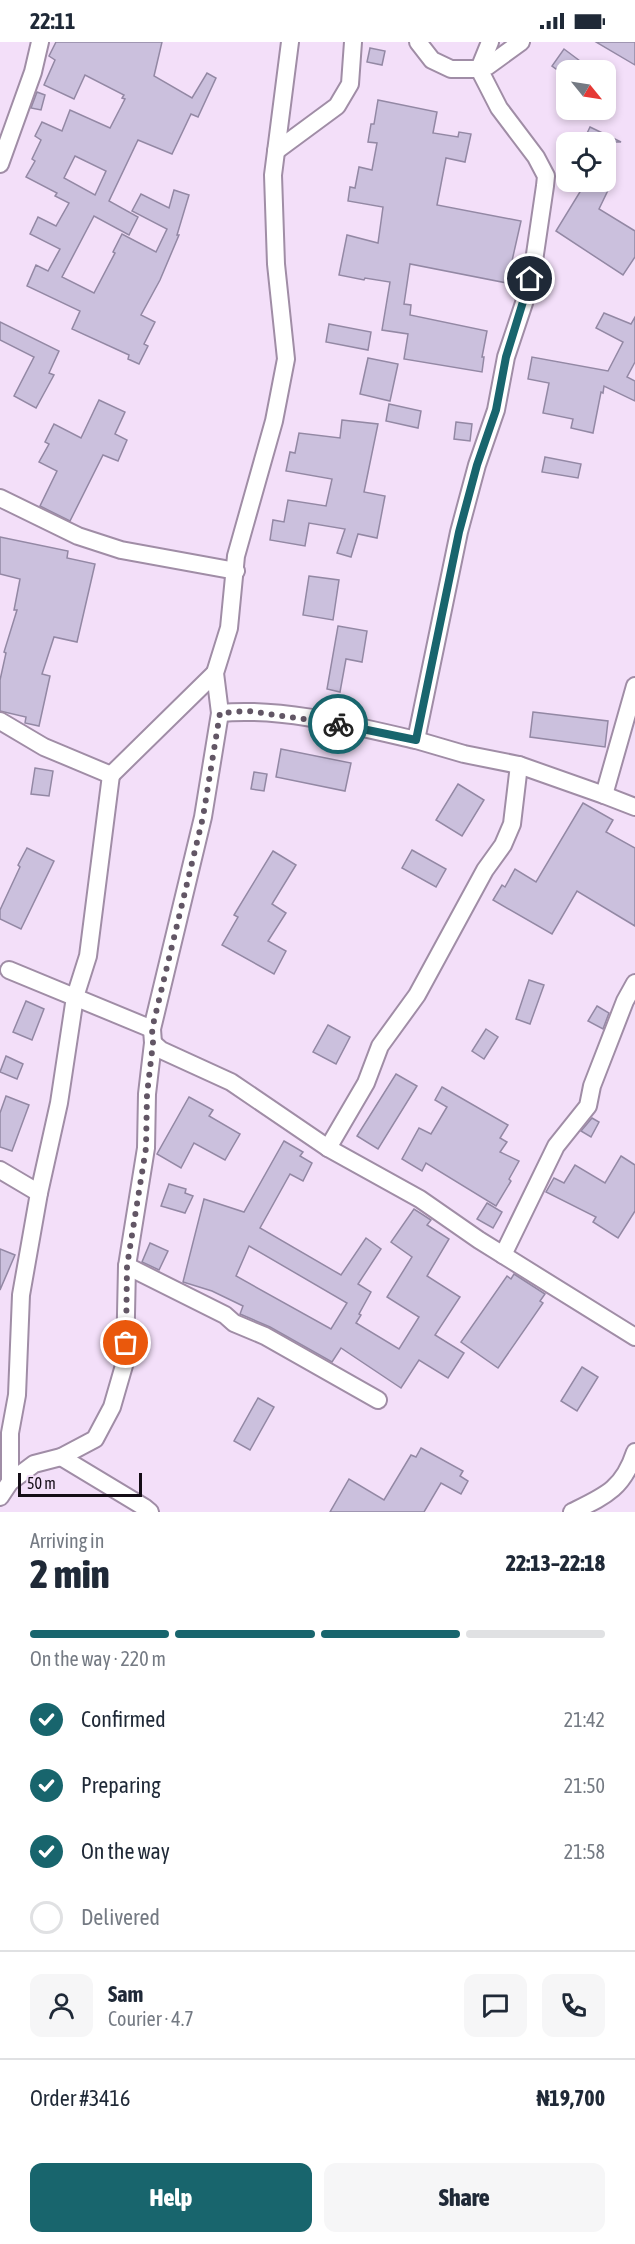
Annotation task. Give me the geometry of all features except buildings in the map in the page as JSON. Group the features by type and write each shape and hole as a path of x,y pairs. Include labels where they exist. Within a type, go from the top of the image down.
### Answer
{"street":[{"path":"0,164 33,72 40,42"},
{"path":"0,1497 10,1482 34,1464 61,1457 95,1439 112,1407 125,1362 127,1266 146,1148 147,1094 152,1036 203,817 220,713 215,673 230,628 236,556 274,421 286,359 276,264 273,175 290,42"},
{"path":"276,151 337,106 350,84 353,42"},
{"path":"418,42 432,60 451,69 479,69 488,66 520,42"},
{"path":"416,740 459,532 477,465 496,410 506,357 526,297 544,196 546,176 536,157 499,108 479,69 490,42"},
{"path":"0,498 78,536 121,550 236,571"},
{"path":"10,1482 10,1433 17,1395 21,1295 39,1193 59,1103 75,996 88,956 111,775 215,673"},
{"path":"604,795 635,686"},
{"path":"220,713 248,711 364,728 464,754 519,765 635,807"},
{"path":"0,721 44,747 111,775"},
{"path":"328,1148 366,1083 380,1046 417,995 485,870 502,845 512,824 519,765"},
{"path":"9,970 75,996 152,1036 161,1050 231,1082 328,1148 420,1199 503,1255 635,1337"},
{"path":"503,1255 556,1146 588,1106 592,1086 625,1001 635,983"},
{"path":"0,1170 39,1193"},
{"path":"127,1266 225,1315 234,1323 265,1336 378,1400"},
{"path":"572,1512 600,1498 620,1483 630,1468 635,1452"},
{"path":"61,1457 150,1512"}],"way so far":[{"path":"126,1343 127,1266 146,1148 152,1029 203,817 220,713 248,711 338,724"}],"route":[{"path":"338,724 416,740 459,532 477,465 496,410 506,357 530,279"}]}
